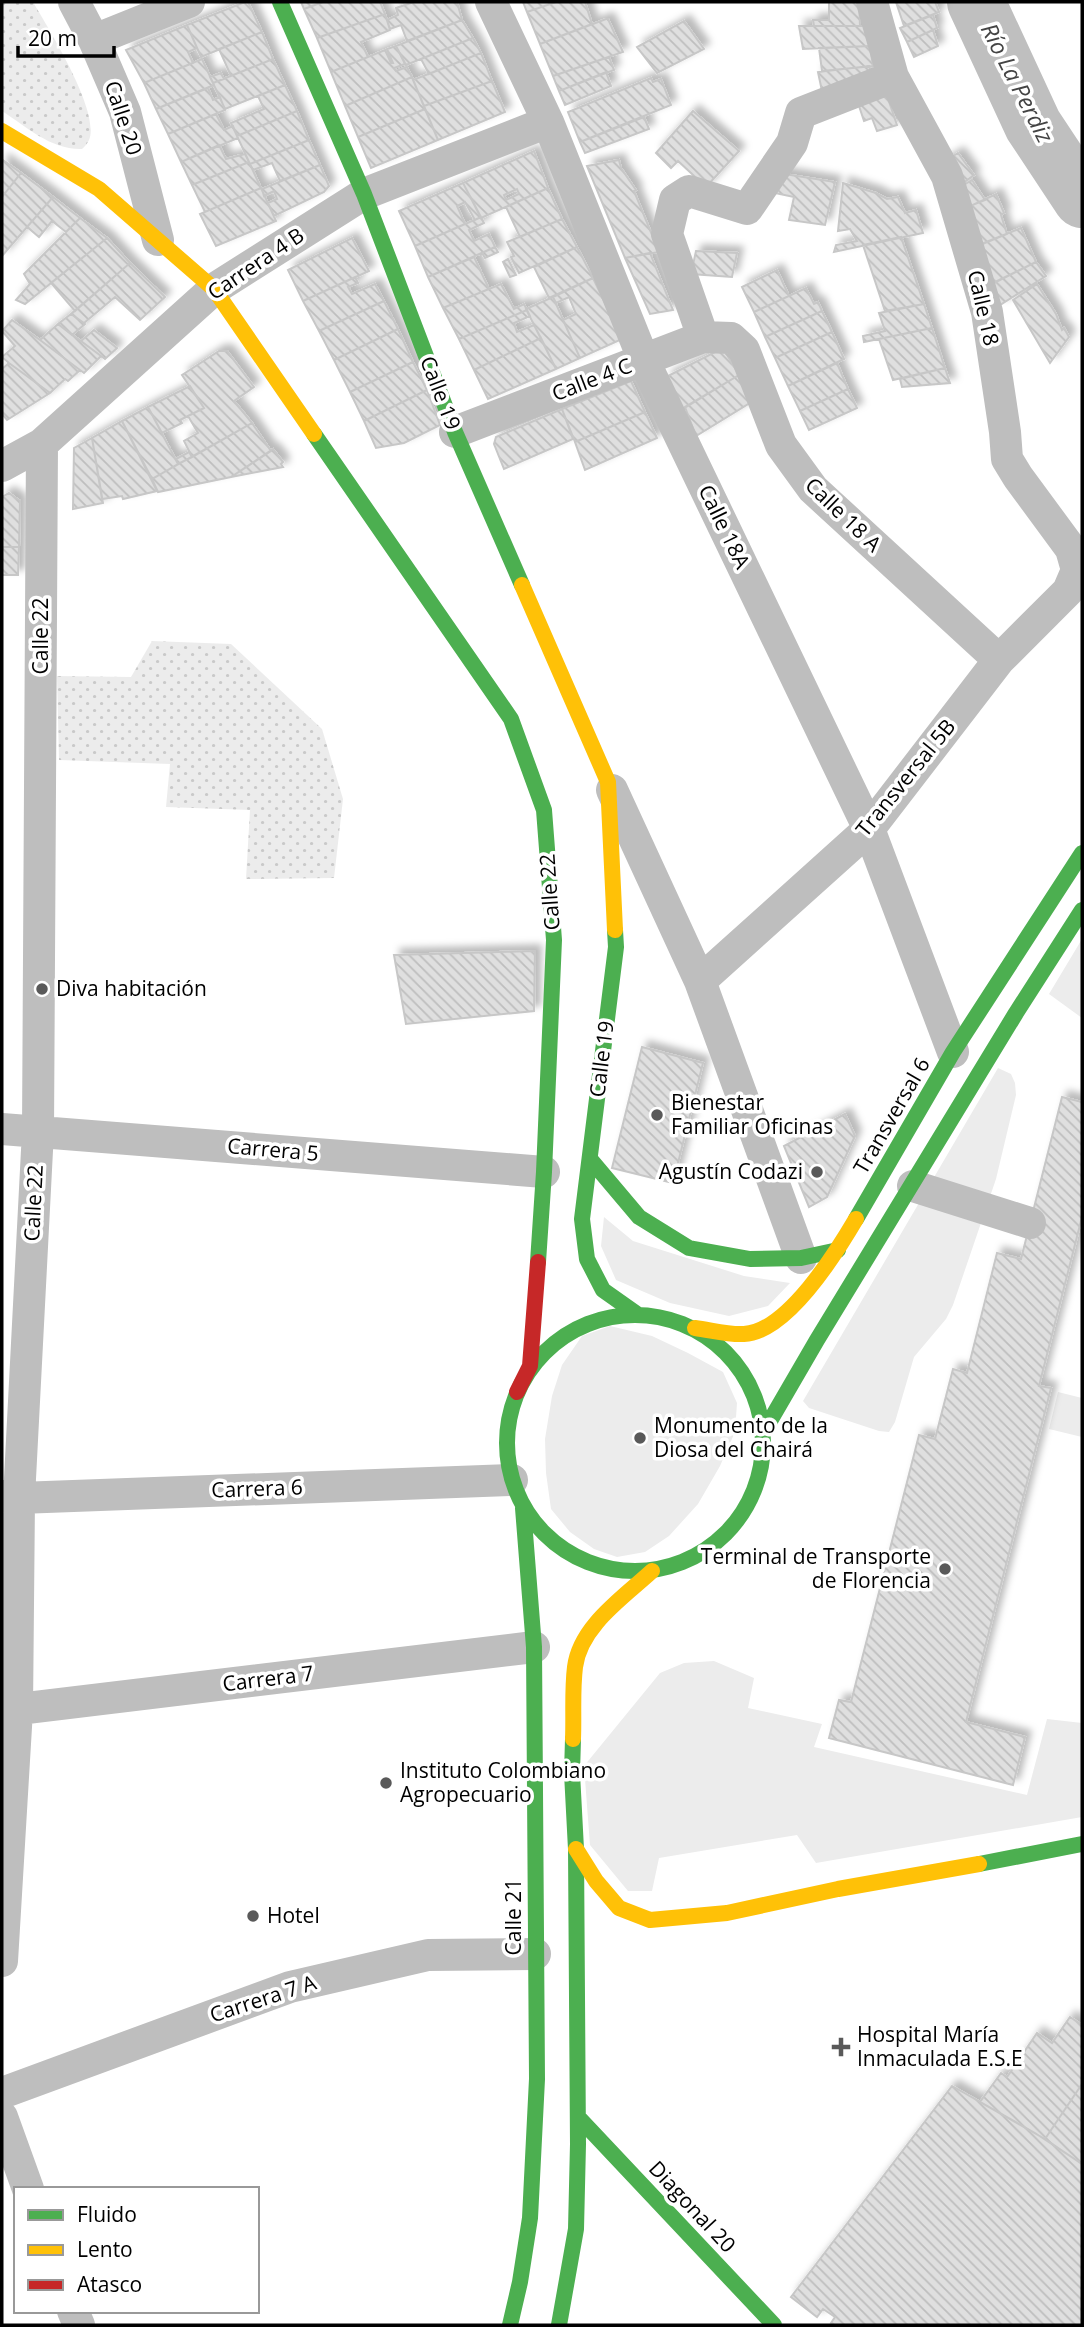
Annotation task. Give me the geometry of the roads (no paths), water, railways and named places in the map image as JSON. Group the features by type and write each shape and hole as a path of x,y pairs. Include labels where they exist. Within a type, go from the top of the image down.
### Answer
{"main road":[{"name":"Calle 19","path":"281,2 364,194 455,432 608,782 617,947 582,1219 587,1259 603,1290 637,1314"},
{"name":"Calle 22","path":"2,131 99,189 215,289 511,719 544,810 554,940 544,1172 530,1366 517,1392"},
{"name":"Transversal 6","path":"694,1328 746,1334 775,1322 794,1306 838,1250 953,1052 1082,853"},
{"path":"763,1433 803,1360 913,1186 1039,974 1082,910"},
{"path":"590,1159 639,1217 689,1248 750,1259 801,1258 838,1250"},
{"name":"Calle 21","path":"510,2325 530,2218 537,2079 534,1647 517,1494 507,1451 508,1421 517,1392 537,1360 565,1335 600,1319 637,1314 666,1318 694,1328 716,1342 734,1360 748,1382 758,1407 763,1433 760,1472 746,1508 722,1538 690,1560 652,1571 614,1571 578,1559 547,1538 517,1494"},
{"name":"Calle 21","path":"559,2325 576,2229 579,2118 576,1849 572,1773 575,1665 585,1638 600,1619 652,1571"},
{"path":"576,1849 596,1881 619,1908 650,1920 727,1913 838,1889 948,1871 1082,1844"},
{"name":"Diagonal 20","path":"579,2118 774,2325"},
{"path":"497,2314 520,2282"}],"street":[{"name":"Calle 20","path":"74,2 125,111 158,240"},
{"path":"94,40 189,2"},
{"name":"Calle 18A","path":"491,2 548,122 644,361 869,829 953,1052"},
{"name":"Calle 18","path":"872,2 893,77 947,176 987,312 1007,459 1071,549 1077,570 1075,598"},
{"name":"Calle 18 A","path":"893,77 801,113 792,143 747,209 689,191 675,200 667,234 717,338 744,350 781,445 813,489 999,660"},
{"name":"Carrera 4 B","path":"2,466 42,444 215,289 364,194 548,122"},
{"name":"Calle 4 C","path":"455,432 644,361 717,338"},
{"name":"Calle 22","path":"2,1961 9,1710 10,1497 38,1130 42,444"},
{"name":"Transversal 5B","path":"700,981 869,829 999,660 1075,598"},
{"name":"Calle 19","path":"608,782 700,981 801,1258"},
{"name":"Carrera 5","path":"2,1129 544,1172"},
{"path":"913,1186 1030,1223"},
{"name":"Carrera 6","path":"10,1497 517,1494"},
{"name":"Carrera 7","path":"9,1710 534,1647"},
{"name":"Carrera 7 A","path":"2,2092 290,1987 428,1955 535,1954"},
{"path":"2,2117 27,2187"}],"waterway":[{"name":"Río La Perdiz","path":"976,2 1033,125 1082,199"}],"place":[{"name":"Diva habitación","path":"42,989"},
{"name":"Bienestar Familiar Oficinas","path":"657,1115"},
{"name":"Agustín Codazi","path":"817,1172"},
{"name":"Monumento de la Diosa del Chairá","path":"640,1438"},
{"name":"Terminal de Transporte de Florencia","path":"945,1569"},
{"name":"Instituto Colombiano Agropecuario","path":"386,1783"},
{"name":"Hotel","path":"253,1916"},
{"name":"Hospital María Inmaculada E.S.E","path":"841,2047"}]}
